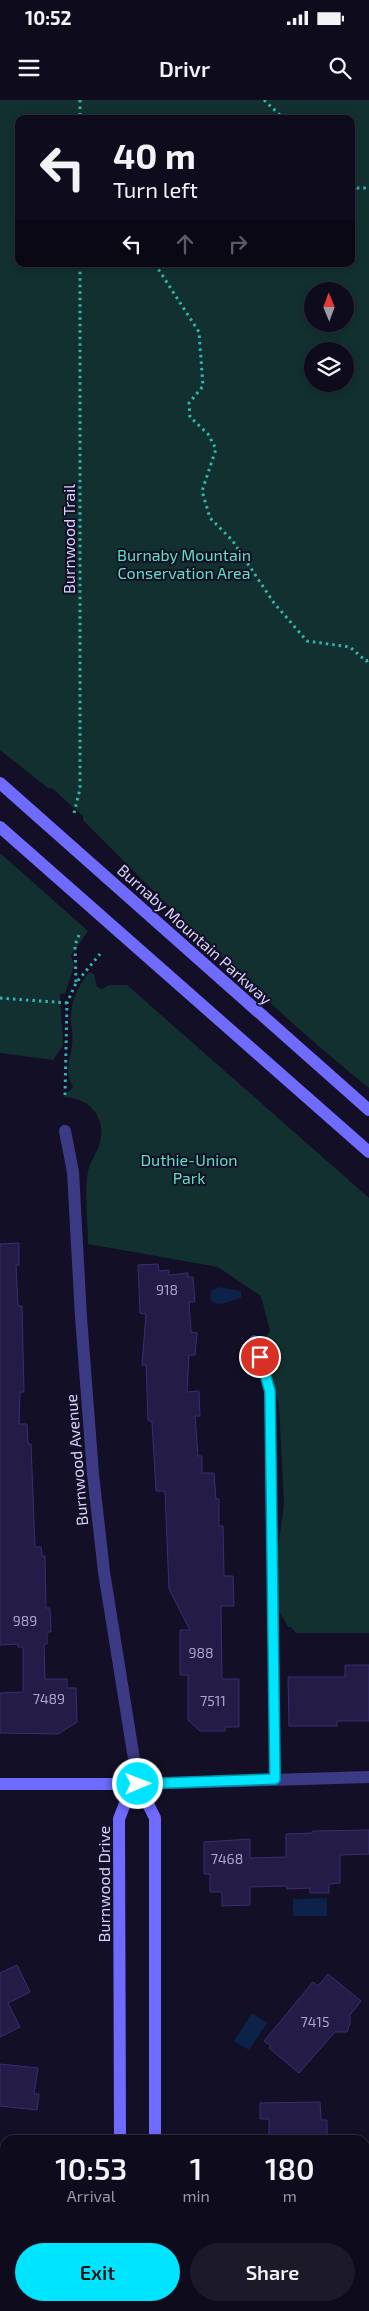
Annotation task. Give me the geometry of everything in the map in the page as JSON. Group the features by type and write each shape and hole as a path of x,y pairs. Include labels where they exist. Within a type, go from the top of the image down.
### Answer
{"main road":[{"name":"Burnaby Mountain Parkway","path":"0,783 369,1110"},
{"path":"0,826 369,1152"},
{"path":"0,1784 138,1784 155,1818 155,2135"},
{"name":"Burnwood Drive","path":"120,2135 119,1819 124,1806 138,1784"}],"street":[{"name":"Burnwood Avenue","path":"65,1131 73,1172 92,1474 104,1572 138,1784"},
{"path":"138,1784 369,1777"}],"lane":[{"path":"254,1340 270,1391 275,1779"}],"path":[{"path":"80,100 80,115"},
{"path":"264,100 280,115"},
{"path":"355,187 369,188"},
{"name":"Burnwood Trail","path":"74,813 80,789 80,267"},
{"path":"157,267 200,332 203,386 189,403 190,417 208,434 216,449 202,491 210,518 232,540 274,604 308,641 350,647 366,661 369,660"},
{"path":"76,983 75,945 80,935"},
{"path":"65,1095 67,1003 76,983 100,954"},
{"path":"0,998 67,1003"}],"green space":[{"name":"Burnaby Mountain Conservation Area","path":"0,100 369,100 369,1088 294,1025 222,958 83,820 83,816 53,789 48,788 0,750"},
{"path":"0,853 88,931 71,955 74,966 65,994 60,994 63,1045 53,1060 0,1053"},
{"name":"Duthie-Union Park","path":"89,972 94,974 97,987 102,989 109,985 127,985 369,1198 369,1633 296,1633 291,1627 288,1627 277,1607 276,1561 284,1505 279,1406 262,1344 270,1331 261,1296 218,1267 88,1244 87,1179 89,1168 99,1146 101,1126 95,1111 89,1105 73,1098 63,1097 73,1087 68,1072 72,1043 73,1001"}],"water":[{"path":"220,1287 241,1291 241,1298 222,1304 214,1303 210,1298 211,1291"},
{"path":"327,1898 327,1916 293,1916 293,1899"},
{"path":"252,2013 267,2023 249,2050 234,2041"}],"building":[{"path":"19,1243 19,1265 16,1265 18,1306 22,1306 24,1392 20,1392 19,1424 27,1424 28,1444 31,1444 35,1547 41,1547 42,1556 45,1556 46,1608 50,1608 51,1632 47,1632 47,1644 44,1644 45,1679 67,1679 67,1688 76,1688 77,1722 58,1734 0,1733 0,1693 23,1692 23,1647 18,1647 18,1644 0,1645 0,1244"},
{"path":"158,1264 159,1271 169,1270 169,1275 188,1273 188,1277 193,1277 195,1302 189,1302 191,1332 197,1333 195,1355 189,1355 187,1392 199,1391 200,1416 195,1416 198,1456 202,1456 202,1473 214,1473 216,1499 219,1499 219,1526 223,1526 224,1576 233,1576 234,1606 221,1606 222,1679 239,1679 239,1727 225,1727 225,1731 200,1731 188,1720 188,1675 180,1675 180,1630 190,1630 169,1589 165,1491 156,1491 152,1422 148,1420 146,1365 142,1365 146,1314 140,1313 138,1265"},
{"path":"345,1665 369,1665 369,1721 337,1721 337,1726 289,1726 288,1677 345,1677"},
{"path":"369,1830 369,1854 340,1855 340,1883 329,1884 329,1893 310,1893 310,1888 287,1889 287,1886 250,1887 250,1905 222,1906 222,1892 210,1892 210,1874 204,1874 204,1842 250,1839 250,1858 286,1857 286,1834 312,1833 313,1831"},
{"path":"17,1965 30,1992 8,2003 20,2027 0,2037 0,1973"},
{"path":"328,1974 361,2001 350,2015 350,2024 347,2032 335,2032 299,2073 269,2048 271,2046 264,2041 313,1982 318,1986"},
{"path":"0,2064 38,2068 34,2094 39,2094 37,2110 0,2106"},
{"path":"320,2102 321,2120 327,2120 327,2135 269,2135 269,2119 260,2119 260,2103"}],"route":[{"path":"138,1784 275,1779 270,1391 260,1357"}]}
